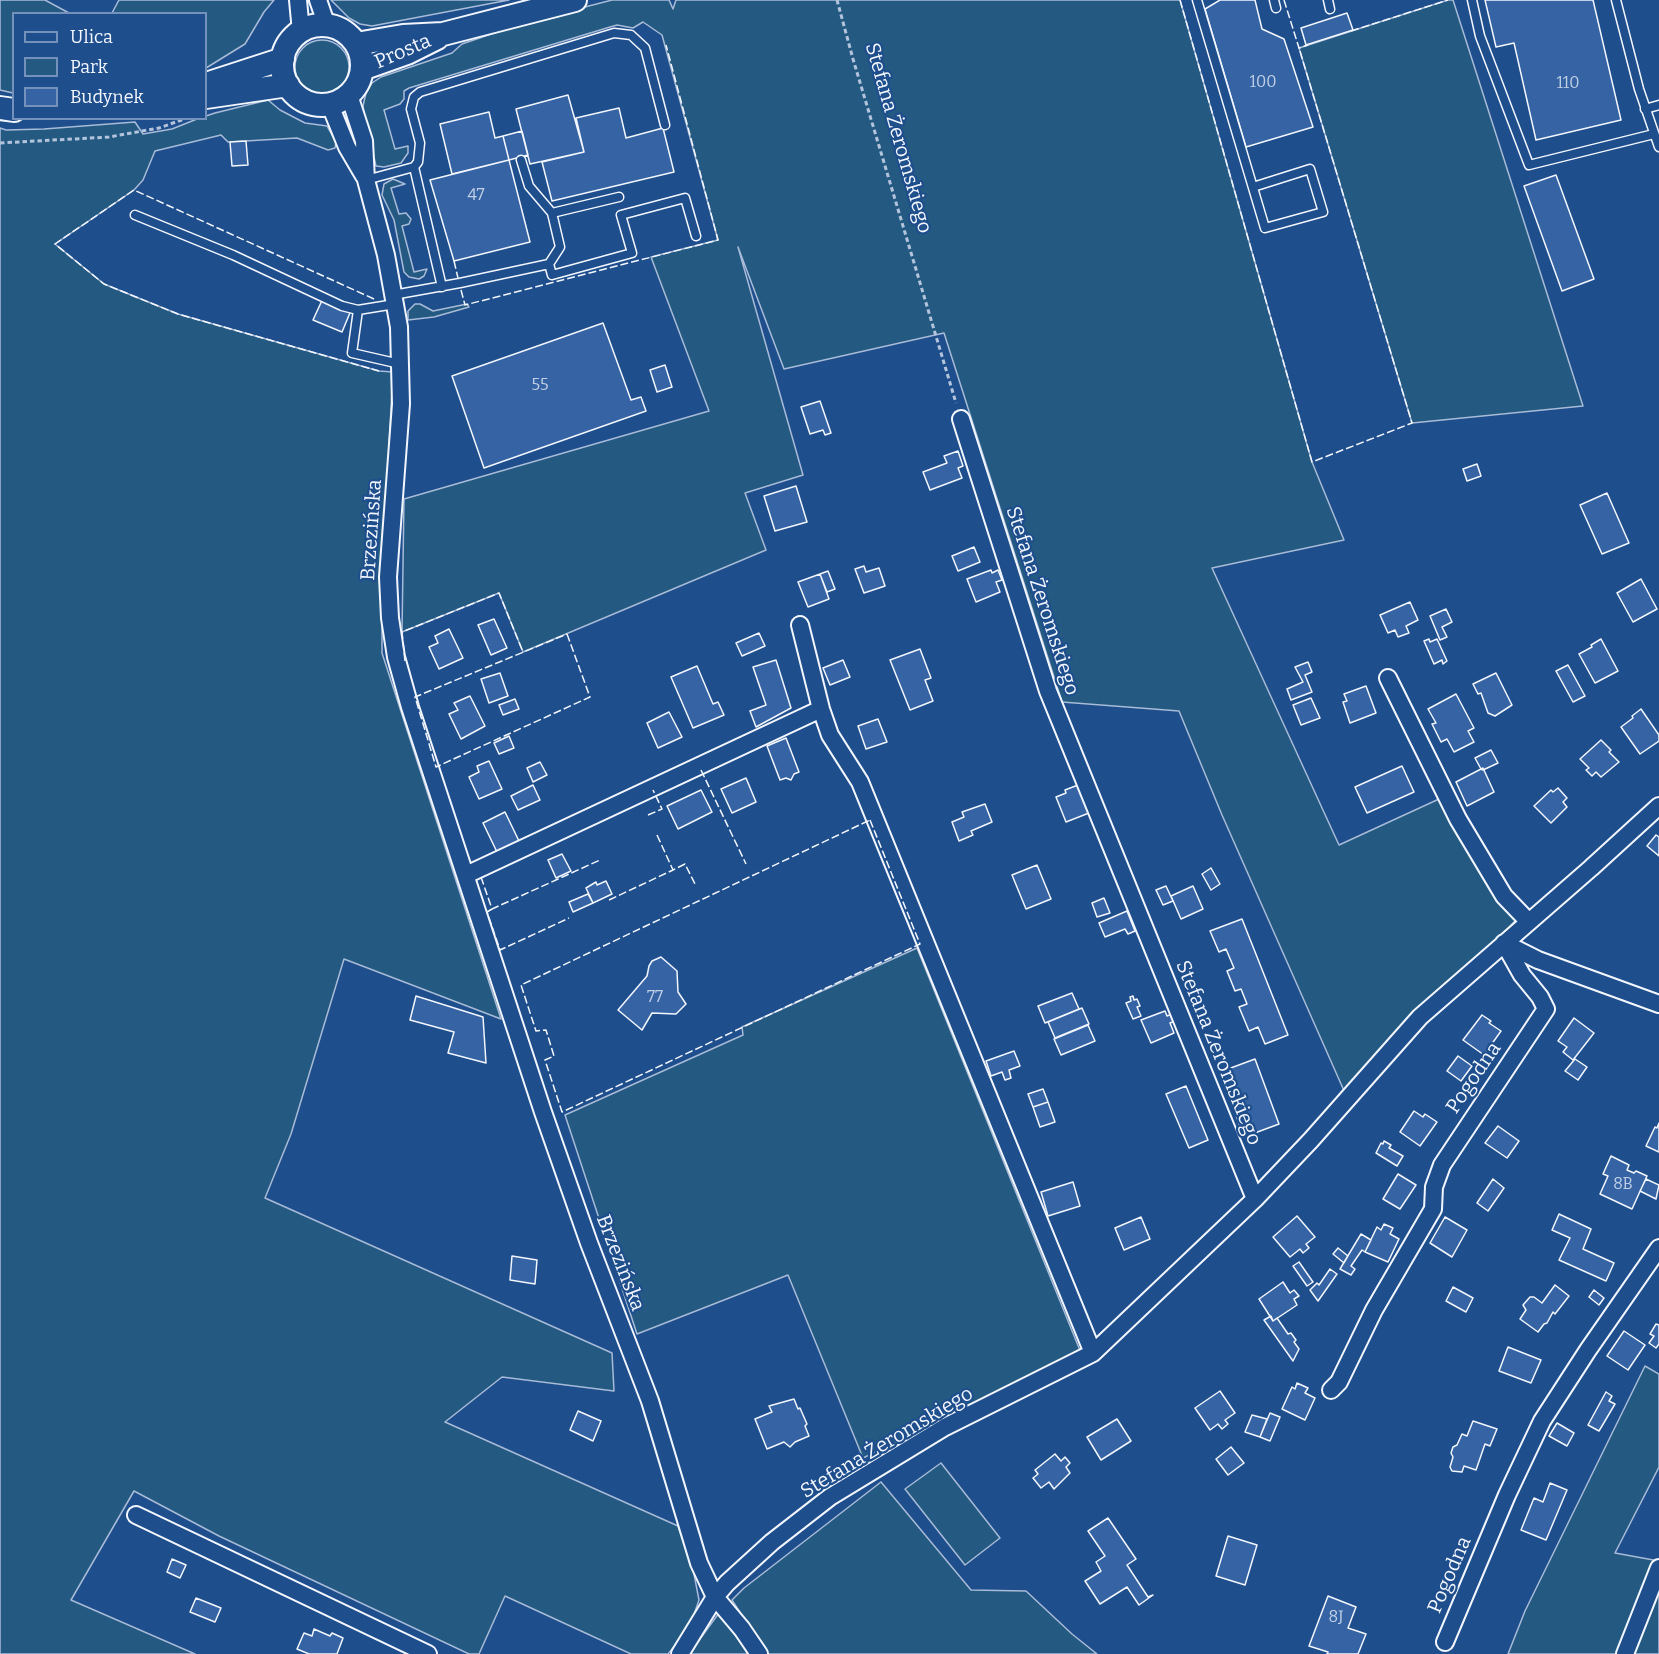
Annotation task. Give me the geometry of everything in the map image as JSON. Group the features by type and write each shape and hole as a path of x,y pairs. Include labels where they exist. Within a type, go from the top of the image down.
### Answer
{"main road":[{"name":"Prosta","path":"356,44 405,44 575,0"},
{"path":"327,26 344,32 356,44 361,56 362,69 357,86 340,100 317,105 303,100 288,85 284,75 283,59 289,44 301,32 313,27 327,26"},
{"name":"Prosta","path":"362,69 405,44"},
{"path":"207,84 283,59"},
{"path":"207,97 288,85"}],"street":[{"path":"297,0 301,32"},
{"path":"318,0 327,26"},
{"name":"Brzezińska","path":"340,100 347,147 366,180 386,255 399,327 401,404 388,577 392,637 410,707 588,1243 650,1401 699,1563 715,1598 742,1629 759,1654"},
{"name":"Stefana Żeromskiego","path":"961,419 1048,691 1255,1199"},
{"path":"800,625 830,735 860,782 1094,1353"},
{"path":"1388,678 1458,819 1504,896 1528,921"},
{"path":"466,875 821,708"},
{"name":"Stefana Żeromskiego","path":"680,1654 727,1583 763,1550 830,1497 945,1427 1094,1353 1255,1199 1311,1140 1420,1017 1659,806"},
{"path":"1504,943 1538,960 1659,1004"},
{"name":"Pogodna","path":"1331,1390 1339,1382 1369,1318 1433,1209 1434,1187 1442,1165 1546,1009 1540,997 1522,975 1504,943"},
{"name":"Pogodna","path":"1445,1642 1507,1495 1542,1421 1637,1277 1659,1248"},
{"path":"136,1515 428,1654"},
{"path":"1625,1654 1659,1568"}],"lane":[{"path":"1197,0 1265,228 1323,212 1310,169 1253,187"},
{"path":"1472,0 1480,36 1529,165 1654,134"},
{"path":"1616,0 1646,109 1659,147"},
{"path":"366,180 414,167 418,162 420,142 411,113 411,105 414,97 420,92 614,33 631,35 645,48 665,125"},
{"path":"1646,109 1659,105"},
{"path":"135,214 233,255 342,306 358,310 442,287 549,264 560,247 552,213 529,186 520,160"},
{"path":"414,167 442,287"},
{"path":"552,213 619,197"},
{"path":"549,264 552,274 632,253 621,215 685,198 696,236"},
{"path":"358,310 352,353 400,364"}],"path":[{"name":"Stefana Żeromskiego","path":"837,0 961,419"},
{"path":"0,143 109,137 159,128 181,120"}],"green space":[{"path":"0,0 45,0 67,12 12,12 12,93 0,90"},
{"path":"119,0 274,0 245,44 207,67 207,12 113,12"},
{"path":"331,0 509,0 372,26 360,24 349,18"},
{"path":"612,0 669,0 673,9 676,0 1180,0 1312,462 1344,540 1212,568 1339,845 1439,799 1516,920 1345,1093 1222,815 1179,711 1062,702 944,333 784,369 738,247 803,475 745,493 766,550 523,652 499,593 402,632 404,499 709,411 651,257 718,240 662,35 643,22 633,28 617,25 409,88 404,91 404,99 400,104 384,110 395,149 408,146 408,153 401,163 384,167 376,166 363,106 366,93 372,83 381,77 452,53 462,44 523,23"},
{"path":"1453,0 1583,406 1412,423 1299,48"},
{"path":"317,40 327,40 337,44 345,52 349,67 345,82 337,90 327,94 317,94 307,90 299,82 295,72 295,62 299,52 307,44"},
{"path":"268,100 280,110 305,123 327,126 336,142 335,148 328,150 297,138 228,142 221,135 155,151 143,180 134,190 55,244 104,284 178,314 379,371 393,372 382,576 382,653 501,1019 344,959 291,1134 265,1198 612,1353 614,1391 502,1377 445,1422 678,1526 693,1569 699,1600 689,1629 668,1654 631,1654 505,1596 479,1654 469,1654 219,1536 134,1491 71,1600 195,1654 0,1654 0,128 6,130 44,129 135,122 143,134 172,129 194,120 207,120 207,116"},
{"path":"393,179 405,184 391,188 399,214 406,213 411,219 409,224 402,226 414,272 427,269 424,276 419,279 409,277 404,272 394,220 382,195 384,184"},
{"path":"415,304 420,304 433,311 467,304 469,307 434,317 408,320 408,311"},
{"path":"917,948 1081,1353 863,1458 788,1275 637,1334 565,1115 743,1035 742,1027"},
{"path":"1645,1366 1659,1374 1659,1467 1615,1553 1659,1561 1659,1654 1508,1654 1525,1611"},
{"path":"941,1463 1000,1538 965,1565 905,1489"},
{"path":"881,1482 971,1590 1026,1591 1097,1654 767,1654 732,1600 744,1588"},
{"path":"719,1613 749,1654 689,1654"}],"building":[{"path":"1220,0 1255,0 1262,29 1284,39 1313,127 1246,147 1205,9"},
{"path":"1485,0 1593,0 1621,120 1536,140 1514,43 1496,47"},
{"path":"1347,13 1353,30 1306,45 1301,28"},
{"path":"568,95 584,152 530,164 516,109"},
{"path":"619,108 626,138 663,128 674,172 552,201 542,162 584,152 576,118"},
{"path":"489,112 495,138 503,136 509,160 452,174 440,124"},
{"path":"522,131 528,155 509,160 503,136"},
{"path":"246,141 248,165 232,166 230,142"},
{"path":"509,160 530,242 454,261 430,180"},
{"path":"1556,175 1594,279 1562,291 1524,186"},
{"path":"324,296 352,308 342,332 313,320"},
{"path":"603,323 631,400 641,397 646,411 484,468 452,376"},
{"path":"665,365 672,387 657,392 650,370"},
{"path":"820,401 831,433 825,435 823,430 810,434 801,407"},
{"path":"958,451 963,466 958,468 962,478 930,490 923,472 947,463 944,456"},
{"path":"1477,464 1481,476 1467,481 1463,469"},
{"path":"796,486 807,522 775,531 764,496"},
{"path":"1607,493 1629,543 1602,554 1580,505"},
{"path":"974,547 980,562 958,571 952,556"},
{"path":"864,566 866,572 879,568 885,586 864,593 855,569"},
{"path":"991,570 992,573 998,570 1002,580 996,582 1000,592 976,602 967,579"},
{"path":"828,571 835,589 827,592 820,574"},
{"path":"820,574 829,599 808,607 798,582"},
{"path":"1641,579 1657,609 1633,622 1617,593"},
{"path":"1410,602 1418,620 1406,626 1409,633 1398,637 1395,630 1388,633 1380,615"},
{"path":"1446,609 1452,622 1442,627 1447,637 1440,640 1430,616"},
{"path":"494,619 507,648 491,655 478,625"},
{"path":"449,629 463,658 439,669 429,647 438,643 435,636"},
{"path":"759,633 765,646 742,656 736,643"},
{"path":"1429,639 1430,642 1437,639 1447,661 1443,664 1442,660 1434,664 1424,641"},
{"path":"1601,639 1618,671 1595,683 1579,654"},
{"path":"920,649 931,678 925,680 933,701 910,710 890,660"},
{"path":"776,660 791,708 756,727 750,711 766,705 753,667"},
{"path":"843,660 850,677 830,685 823,668"},
{"path":"1308,662 1312,672 1305,675 1312,692 1291,700 1287,689 1303,682 1295,667"},
{"path":"1568,665 1585,696 1573,702 1556,671"},
{"path":"697,666 713,704 718,702 724,715 693,728 671,677"},
{"path":"500,673 508,696 489,703 481,679"},
{"path":"1496,673 1512,705 1495,716 1488,713 1481,693 1478,694 1473,684"},
{"path":"1366,686 1376,713 1350,723 1343,702 1347,701 1344,694"},
{"path":"1456,694 1474,728 1468,731 1474,742 1454,752 1447,739 1441,742 1432,724 1436,723 1428,709"},
{"path":"470,696 485,726 461,739 449,714 458,710 454,703"},
{"path":"1311,698 1320,718 1301,725 1293,705"},
{"path":"515,699 519,709 503,715 499,705"},
{"path":"1641,709 1659,735 1659,741 1640,754 1621,727"},
{"path":"669,712 682,737 658,748 647,723"},
{"path":"878,719 887,742 866,749 858,726"},
{"path":"509,736 514,748 499,754 494,743"},
{"path":"786,738 799,772 794,774 791,780 786,778 780,780 767,746"},
{"path":"1601,740 1619,762 1601,777 1596,772 1592,776 1586,770 1589,768 1580,759"},
{"path":"1491,750 1498,763 1483,770 1475,758"},
{"path":"489,761 502,789 479,799 469,777 479,772 477,766"},
{"path":"540,762 547,775 533,782 527,768"},
{"path":"1402,766 1414,792 1367,813 1355,787"},
{"path":"1483,768 1494,792 1467,806 1456,782"},
{"path":"746,778 756,802 732,813 721,789"},
{"path":"533,785 540,800 518,810 511,796"},
{"path":"1078,785 1089,813 1066,822 1056,797 1066,793 1065,790"},
{"path":"1558,788 1567,798 1563,802 1567,807 1551,823 1534,806 1551,790 1553,792"},
{"path":"701,790 712,812 678,829 667,806"},
{"path":"985,804 992,822 971,831 973,835 959,841 952,822 964,817 962,812"},
{"path":"505,812 519,841 497,852 483,823"},
{"path":"1656,835 1659,837 1659,856 1647,846"},
{"path":"562,854 571,871 556,878 548,860"},
{"path":"1037,865 1051,899 1026,909 1012,875"},
{"path":"1211,868 1220,884 1211,890 1202,874"},
{"path":"606,881 612,894 593,903 586,888 596,882 597,885"},
{"path":"1166,886 1173,901 1163,905 1156,890"},
{"path":"1193,886 1203,909 1181,919 1171,896"},
{"path":"588,894 593,903 573,912 569,902"},
{"path":"1104,898 1110,913 1097,917 1092,903"},
{"path":"1127,911 1135,931 1128,934 1125,929 1105,937 1099,923"},
{"path":"1242,919 1288,1035 1265,1044 1258,1027 1249,1031 1239,1007 1247,1004 1241,989 1235,991 1227,971 1234,968 1226,949 1219,952 1210,931"},
{"path":"661,957 677,971 678,992 686,1004 676,1014 652,1013 642,1030 618,1010 647,976 652,961"},
{"path":"1072,993 1079,1009 1045,1023 1038,1006"},
{"path":"416,996 483,1017 486,1063 448,1053 454,1032 410,1020"},
{"path":"1133,996 1140,1006 1137,1007 1141,1016 1133,1019 1126,1003 1131,1001 1130,997"},
{"path":"1082,1008 1089,1024 1055,1038 1048,1022"},
{"path":"1165,1011 1167,1016 1172,1014 1175,1021 1170,1023 1174,1033 1151,1043 1141,1020"},
{"path":"1482,1015 1501,1031 1484,1055 1463,1040"},
{"path":"1574,1018 1594,1033 1573,1060 1563,1052 1567,1047 1558,1041"},
{"path":"1088,1025 1095,1041 1061,1055 1054,1039"},
{"path":"1014,1051 1020,1066 1009,1070 1011,1078 1005,1080 1002,1072 991,1076 986,1061"},
{"path":"1458,1056 1472,1066 1461,1081 1447,1071"},
{"path":"1255,1059 1279,1124 1244,1137 1220,1072"},
{"path":"1575,1059 1587,1067 1578,1080 1565,1071"},
{"path":"1186,1086 1208,1140 1189,1148 1166,1094"},
{"path":"1043,1089 1048,1102 1033,1107 1028,1094"},
{"path":"1048,1102 1055,1122 1040,1127 1033,1107"},
{"path":"1414,1111 1423,1117 1425,1114 1437,1122 1420,1146 1400,1132"},
{"path":"1659,1123 1659,1152 1646,1146"},
{"path":"1498,1126 1519,1141 1507,1158 1485,1143"},
{"path":"1384,1141 1391,1145 1389,1148 1403,1156 1397,1166 1376,1153"},
{"path":"1611,1156 1629,1165 1627,1170 1647,1176 1632,1209 1600,1194 1608,1176 1603,1174"},
{"path":"1398,1174 1416,1185 1400,1209 1383,1199"},
{"path":"1493,1179 1504,1188 1488,1211 1477,1203"},
{"path":"1646,1179 1659,1185 1656,1199 1640,1191"},
{"path":"1073,1182 1080,1206 1048,1216 1041,1192"},
{"path":"1559,1214 1591,1229 1583,1249 1614,1263 1606,1281 1559,1260 1570,1238 1552,1230"},
{"path":"1297,1216 1315,1237 1306,1244 1309,1248 1303,1253 1300,1249 1290,1257 1273,1237"},
{"path":"1141,1217 1150,1239 1124,1250 1115,1228"},
{"path":"1445,1217 1467,1230 1452,1257 1430,1243"},
{"path":"1384,1224 1393,1228 1390,1234 1399,1239 1388,1262 1365,1252 1377,1227 1381,1230"},
{"path":"1361,1234 1371,1240 1365,1252 1362,1250 1351,1266 1355,1269 1351,1275 1340,1269"},
{"path":"1338,1248 1348,1256 1344,1263 1333,1254"},
{"path":"512,1256 537,1260 535,1284 510,1280"},
{"path":"1299,1262 1313,1282 1307,1286 1293,1266"},
{"path":"1330,1269 1337,1274 1318,1301 1310,1290 1317,1283 1319,1285"},
{"path":"1283,1282 1290,1293 1294,1290 1299,1296 1294,1299 1297,1305 1273,1321 1259,1299"},
{"path":"1555,1285 1569,1296 1538,1332 1520,1319 1526,1310 1523,1305 1530,1297 1542,1303"},
{"path":"1453,1287 1473,1298 1466,1312 1446,1301"},
{"path":"1594,1290 1604,1298 1599,1305 1589,1297"},
{"path":"1271,1316 1273,1321 1277,1318 1288,1334 1291,1333 1296,1340 1294,1342 1299,1349 1293,1361 1264,1320"},
{"path":"1656,1324 1659,1325 1659,1344 1656,1348 1649,1343 1654,1336 1650,1334"},
{"path":"1624,1331 1645,1345 1628,1370 1607,1356"},
{"path":"1508,1347 1541,1360 1531,1383 1499,1371"},
{"path":"1297,1383 1308,1388 1305,1393 1315,1398 1305,1420 1282,1409 1292,1387 1295,1389"},
{"path":"1220,1391 1235,1413 1225,1420 1228,1424 1222,1429 1218,1424 1210,1430 1195,1408"},
{"path":"1606,1392 1612,1396 1609,1401 1615,1404 1599,1431 1588,1425"},
{"path":"794,1399 807,1424 805,1426 809,1436 795,1442 790,1447 784,1442 767,1449 755,1419 772,1412 769,1406"},
{"path":"578,1411 601,1421 593,1441 570,1430"},
{"path":"1270,1413 1280,1417 1270,1441 1260,1437"},
{"path":"1252,1415 1267,1419 1260,1437 1245,1432"},
{"path":"1117,1419 1131,1441 1101,1460 1087,1437"},
{"path":"1473,1421 1497,1429 1490,1446 1485,1444 1476,1470 1464,1466 1462,1472 1452,1471 1450,1467 1453,1447 1457,1445 1462,1434 1467,1436"},
{"path":"1557,1423 1574,1433 1567,1446 1549,1436"},
{"path":"1231,1447 1244,1463 1228,1475 1216,1459"},
{"path":"1055,1454 1061,1461 1065,1457 1070,1463 1066,1467 1070,1473 1054,1489 1049,1482 1041,1488 1033,1478 1038,1474 1035,1470"},
{"path":"1550,1483 1567,1490 1546,1540 1521,1530 1534,1498 1543,1502"},
{"path":"1108,1518 1136,1559 1127,1565 1148,1597 1153,1595 1139,1605 1127,1587 1100,1604 1085,1581 1101,1571 1096,1562 1105,1556 1088,1531"},
{"path":"1228,1536 1257,1545 1245,1585 1216,1576"},
{"path":"172,1559 186,1565 180,1578 167,1572"},
{"path":"1328,1596 1356,1607 1348,1628 1366,1634 1358,1654 1327,1654 1328,1652 1309,1646"},
{"path":"196,1598 221,1608 215,1622 190,1612"},
{"path":"314,1629 330,1636 332,1633 343,1638 337,1654 309,1654 297,1649 304,1633 312,1636"}],"fence":[{"path":"1180,0 1312,462 1412,423 1299,48"},
{"path":"1284,0 1299,48 1308,45"},
{"path":"1351,31 1448,0"},
{"path":"461,290 465,305 718,240 666,45"},
{"path":"374,299 134,190 55,244 104,284 178,314 379,371"},
{"path":"454,261 458,278"},
{"path":"405,661 402,632 499,593 523,652"},
{"path":"567,634 590,697 436,767 415,697 567,634"},
{"path":"701,770 746,864"},
{"path":"648,815 662,809 653,790"},
{"path":"870,820 920,944 562,1112 545,1060 554,1056 546,1030 536,1031 521,985 870,820"},
{"path":"657,835 673,870 685,864 696,886"},
{"path":"481,877 492,909 600,860"},
{"path":"609,900 673,870"},
{"path":"492,909 487,912 500,950 569,918"}]}
